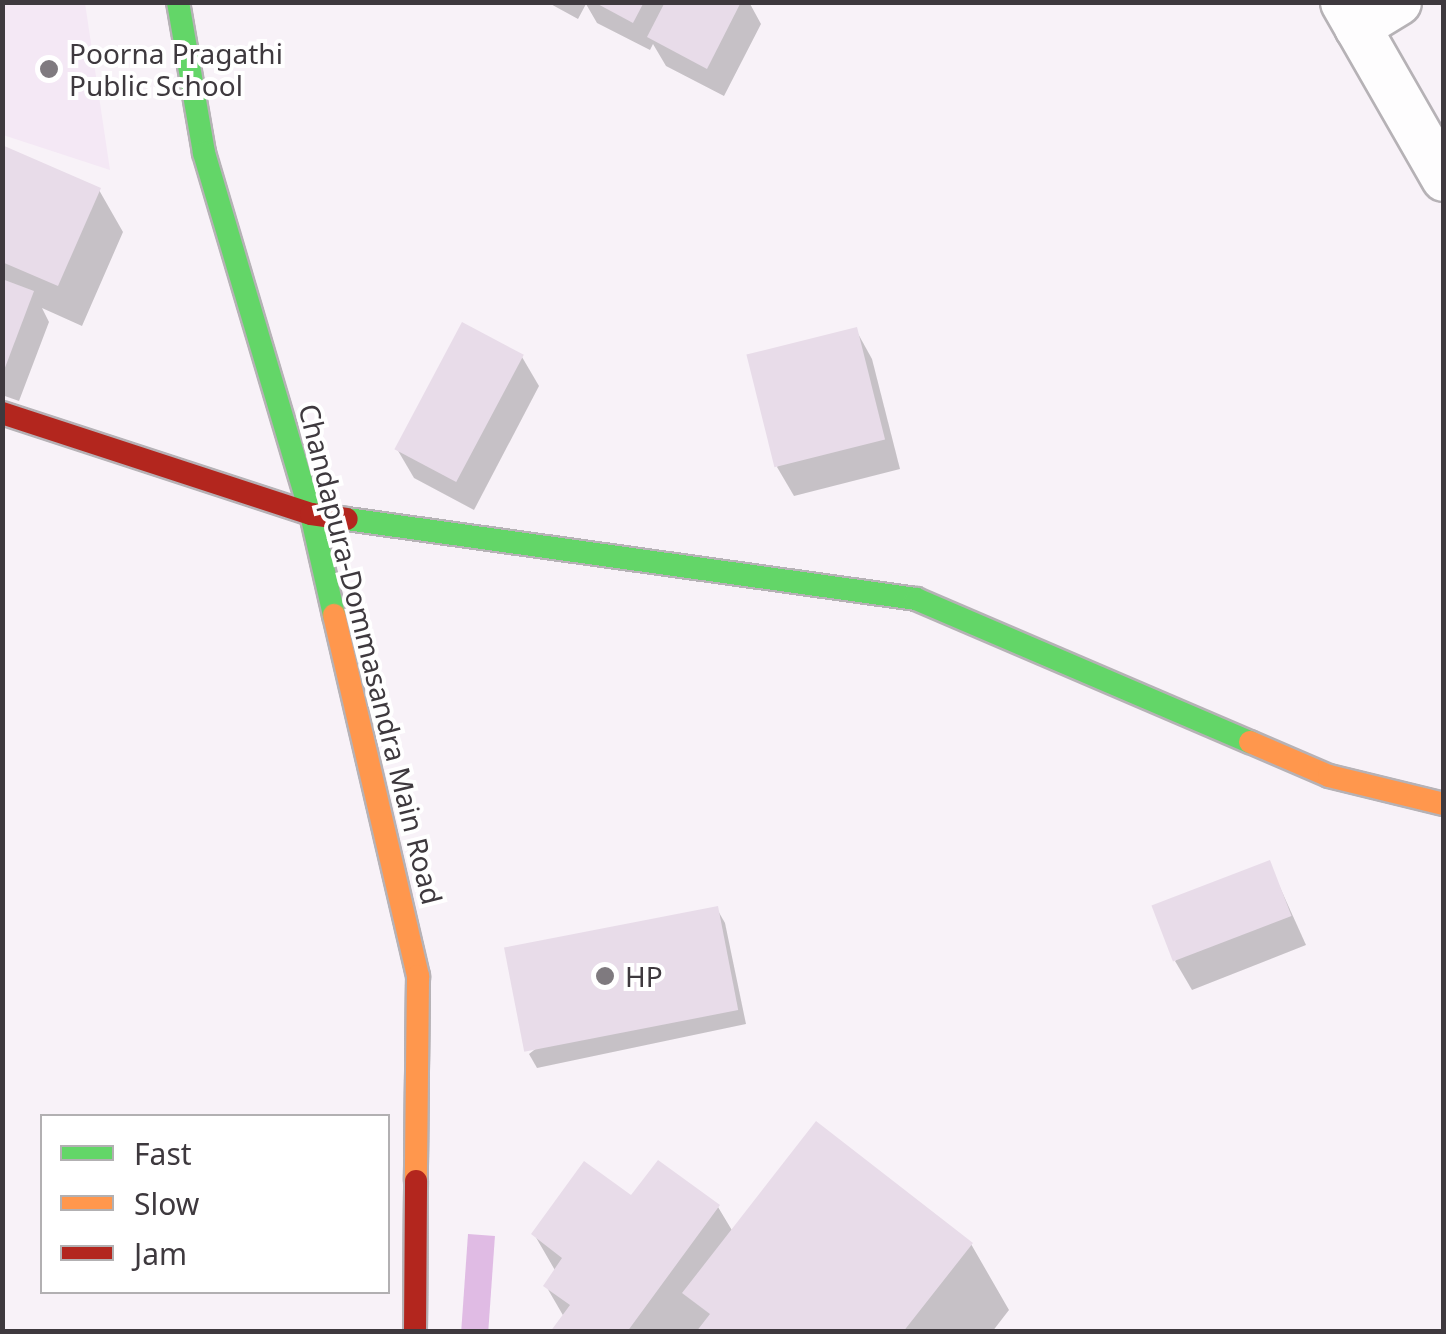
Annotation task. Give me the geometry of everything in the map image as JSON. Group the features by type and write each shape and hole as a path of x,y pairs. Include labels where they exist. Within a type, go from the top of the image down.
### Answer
{"street":[{"name":"Chandapura-Dommasandra Main Road","path":"178,2 204,153 312,514 418,976 415,1332"},
{"path":"1398,2 1350,15 1444,178"},
{"path":"2,413 312,514 916,598 1329,776 1444,804"}],"shaded area":[{"name":"Poorna Pragathi Public School","path":"3,2 85,3 110,170 3,135"},
{"path":"468,1234 495,1236 488,1332 461,1331"}],"building":[{"path":"594,2 644,2 633,23"},
{"path":"665,2 741,2 707,69 647,37"},
{"path":"2,145 101,188 58,286 2,262"},
{"path":"2,279 34,291 3,373 2,373"},
{"path":"462,322 524,355 456,482 394,449"},
{"path":"857,327 885,440 774,467 746,355"},
{"path":"1270,860 1292,916 1173,962 1151,906"},
{"path":"718,906 738,1010 524,1052 504,948"},
{"path":"816,1121 973,1243 903,1332 696,1332 710,1314 682,1293"},
{"path":"658,1160 720,1205 627,1332 550,1332 570,1305 543,1286 562,1258 531,1234 584,1161 631,1195"}],"traffic: fast":[{"path":"178,2 204,153 311,514 334,615"},
{"path":"347,519 916,599 1250,742"}],"traffic: slow":[{"path":"334,615 418,976 416,1181"},
{"path":"1250,742 1329,776 1444,804"}],"traffic: jam":[{"path":"2,413 311,514 347,519"},
{"path":"415,1332 416,1181"}],"place":[{"name":"Poorna Pragathi Public School","path":"49,69"},
{"name":"HP","path":"605,976"}]}
